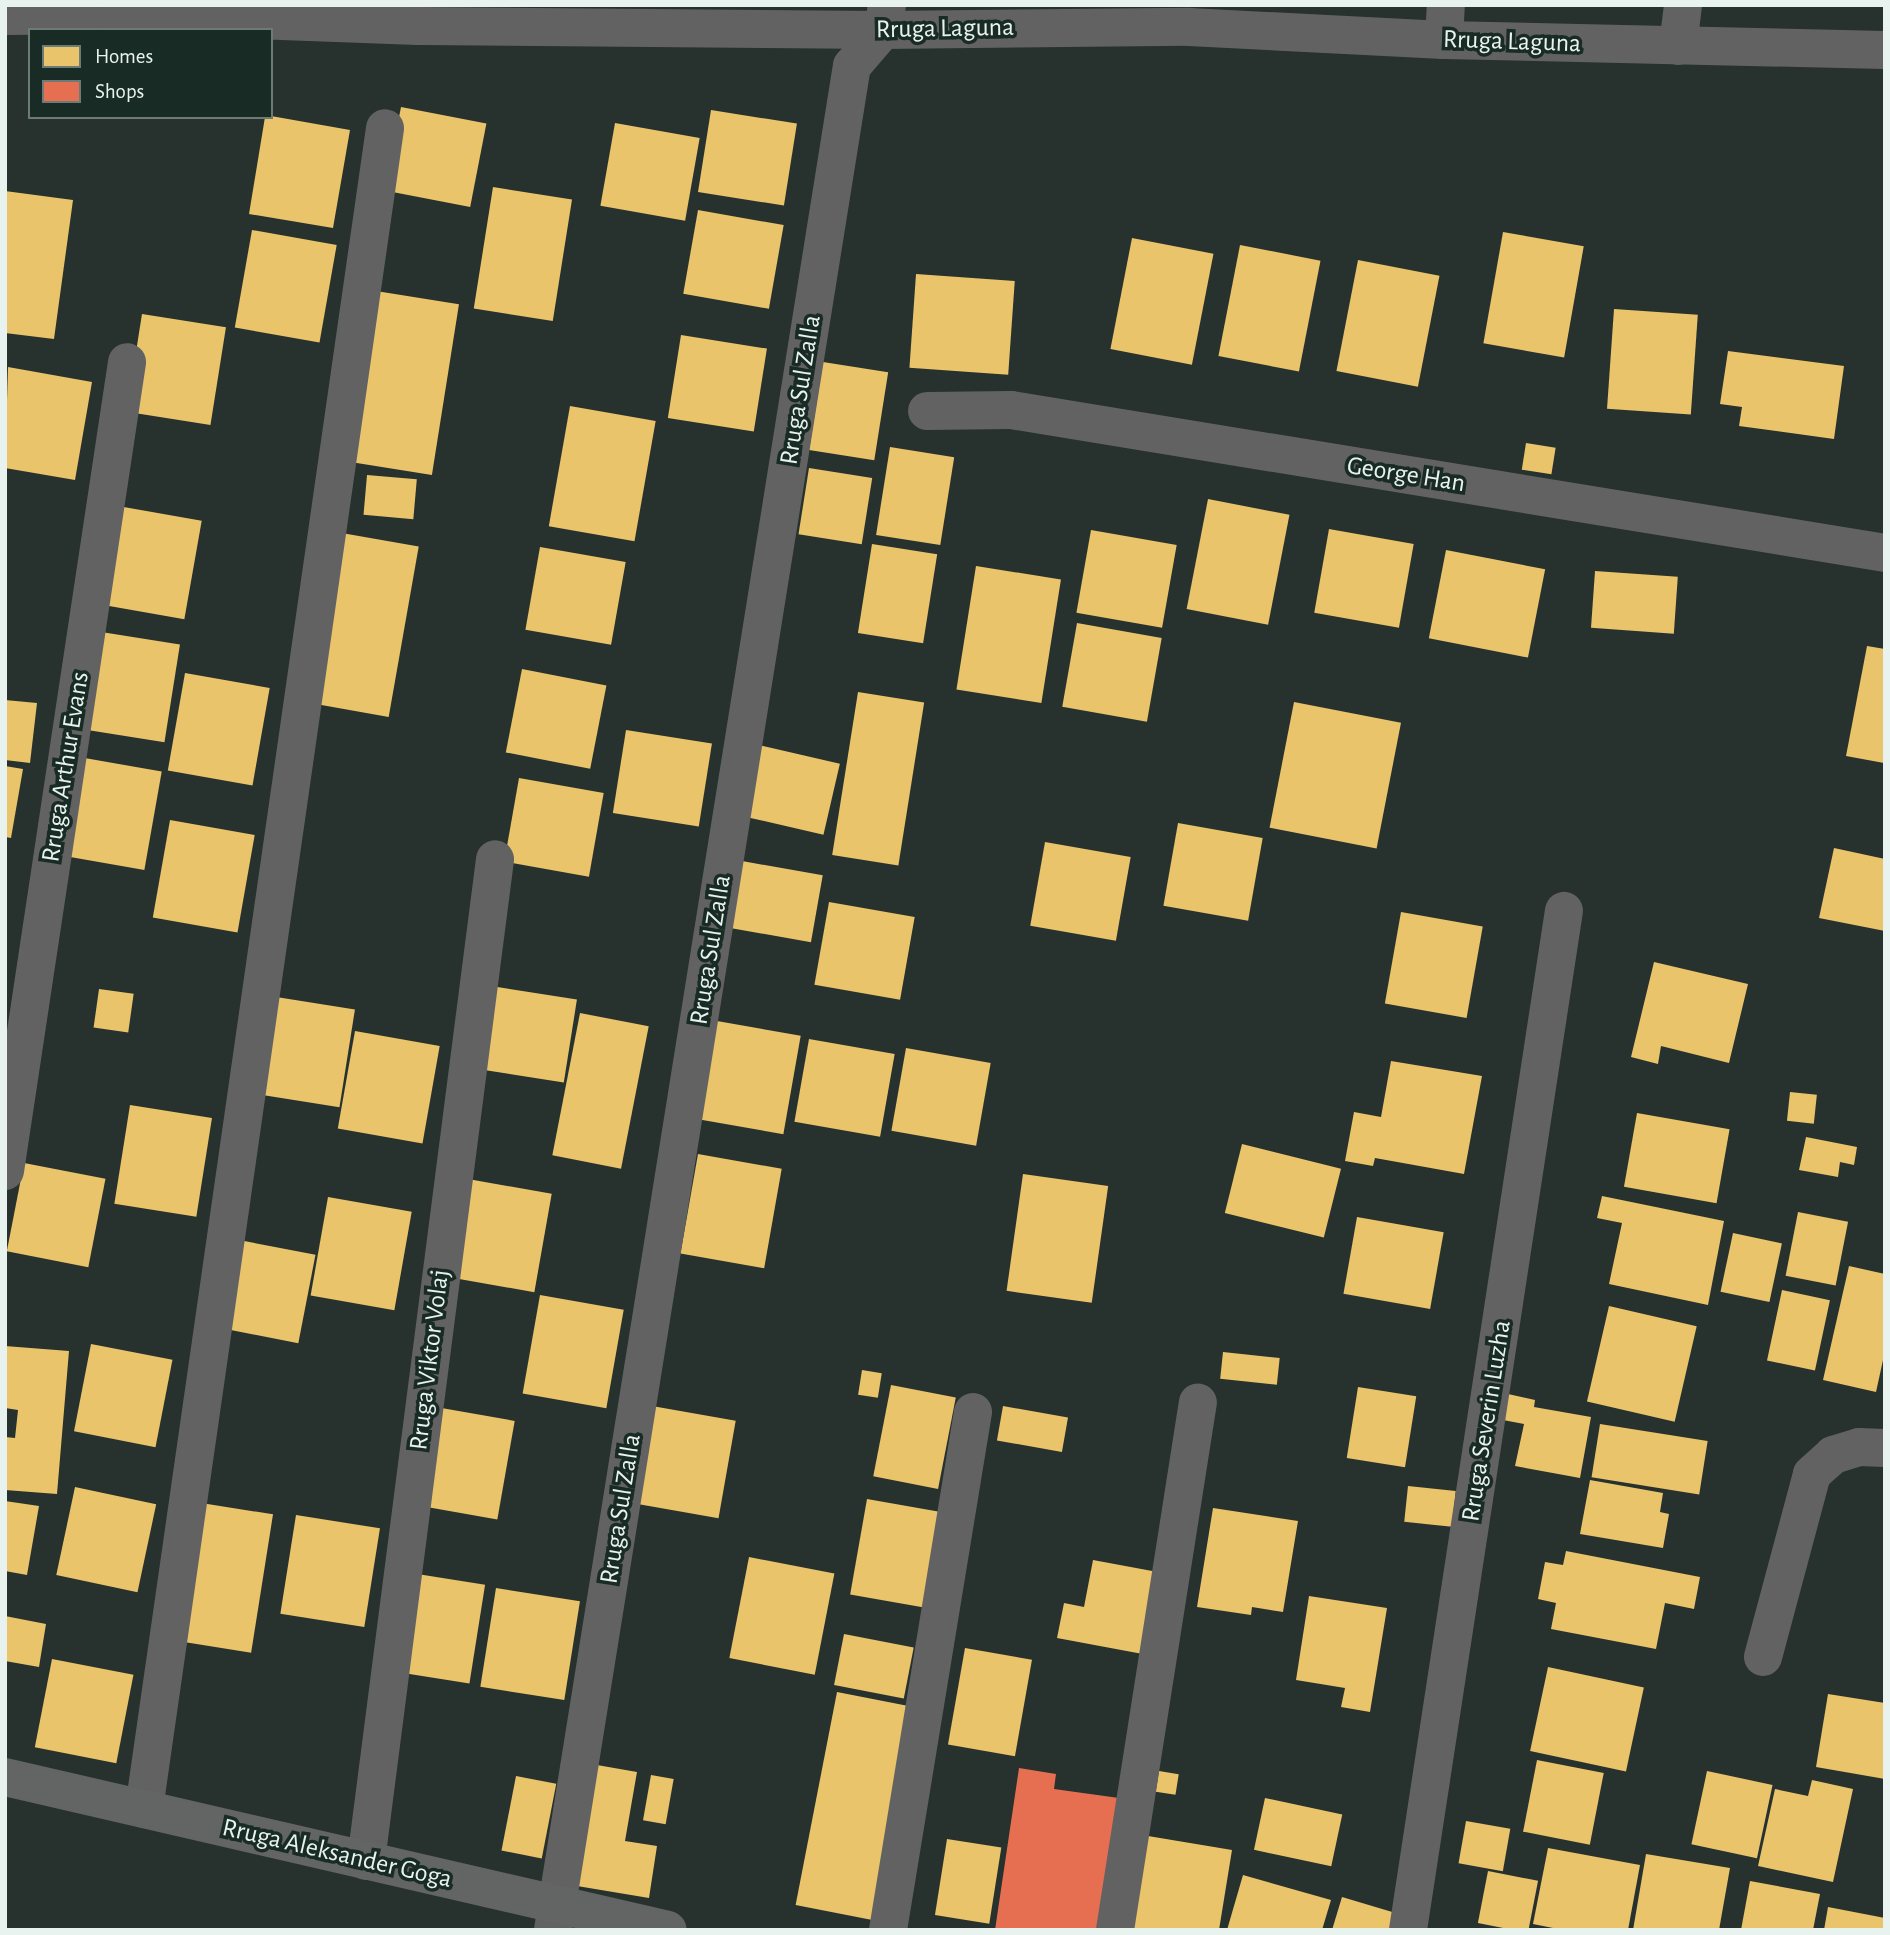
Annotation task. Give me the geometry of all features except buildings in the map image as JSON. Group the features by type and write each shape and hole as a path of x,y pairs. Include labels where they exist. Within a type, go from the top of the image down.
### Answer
{"main road":[{"name":"Rruga Aleksander Goga","path":"5,1777 366,1861 555,1917 668,1930"}],"street":[{"path":"1678,46 1683,5"},
{"name":"Rruga Laguna","path":"5,16 116,10 418,16 1190,16 1445,23 1678,46 1885,50"},
{"name":"Rruga Sul Zalla","path":"555,1917 852,66 885,18"},
{"path":"144,1809 385,128"},
{"name":"Rruga Arthur Evans","path":"5,1171 127,362"},
{"name":"George Han","path":"927,411 1011,410 1885,553"},
{"name":"Rruga Viktor Volaj","path":"366,1861 495,859"},
{"name":"Rruga Severin Luzha","path":"1408,1930 1564,911"},
{"path":"1115,1930 1198,1402"},
{"path":"888,1930 973,1412"},
{"path":"1763,1657 1812,1474 1833,1455 1859,1447 1885,1448"}]}
